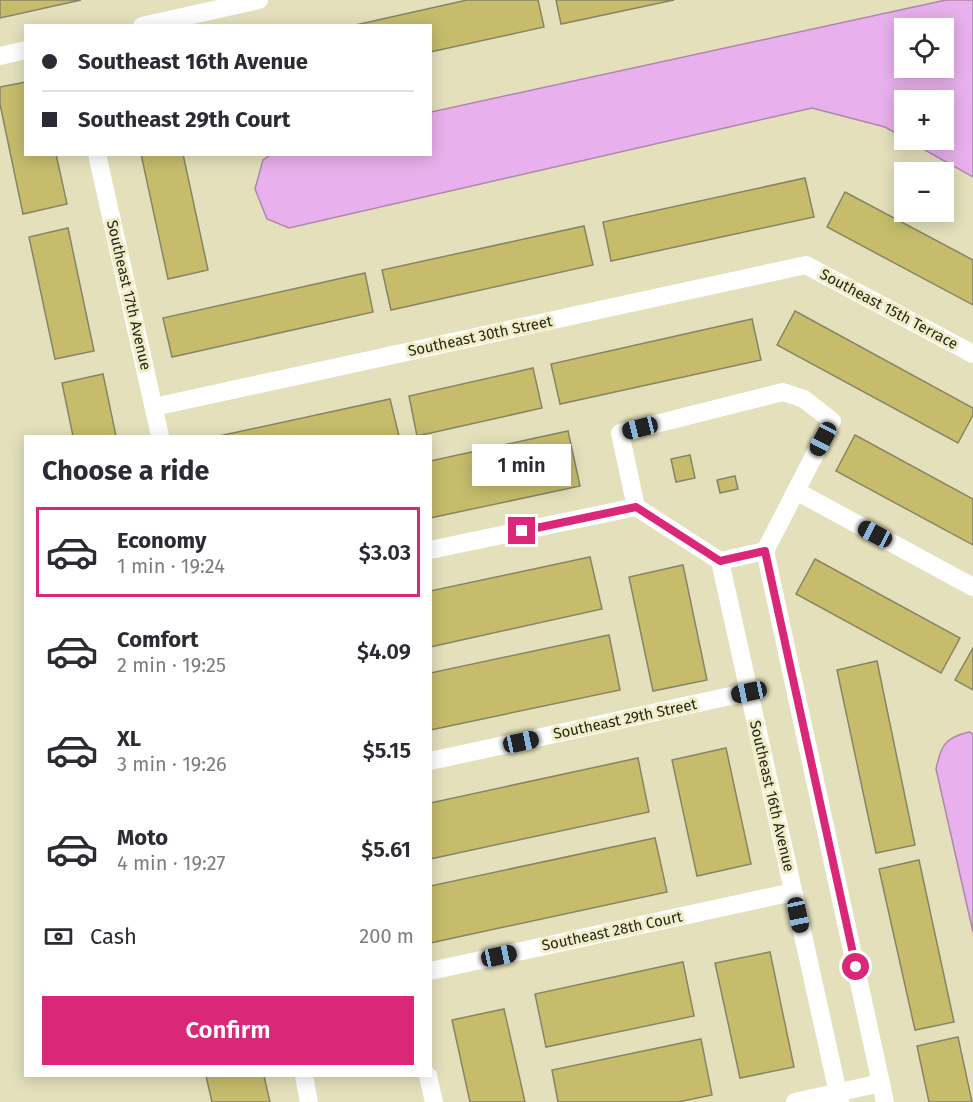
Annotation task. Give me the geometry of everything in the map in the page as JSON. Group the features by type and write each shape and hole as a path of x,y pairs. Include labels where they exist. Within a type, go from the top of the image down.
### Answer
{"street":[{"path":"151,24 259,0"},
{"path":"0,56 24,50"},
{"name":"Southeast 17th Avenue","path":"97,156 160,435"},
{"name":"Southeast 30th Street","path":"154,407 806,265"},
{"name":"Southeast 15th Terrace","path":"806,265 973,354"},
{"path":"636,507 620,433 783,392 804,399 832,421 765,551 885,1102"},
{"path":"796,491 973,587"},
{"path":"432,550 636,507 720,561 765,551"},
{"name":"Southeast 16th Avenue","path":"720,561 839,1097"},
{"name":"Southeast 29th Street","path":"432,761 749,692"},
{"name":"Southeast 28th Court","path":"432,970 794,892"},
{"path":"304,1077 309,1102"},
{"path":"428,1077 434,1102"},
{"path":"795,1102 839,1097 881,1083"}],"shaded area":[{"path":"946,0 973,0 973,177 954,166 954,162 946,162 925,150 954,150 954,90 894,90 894,132 885,127 812,108 289,228 267,219 255,189 263,160 269,156 432,156 432,112"},
{"path":"969,732 973,734 973,932 936,769 945,744 954,737"}],"building":[{"path":"0,0 81,0 0,18"},
{"path":"467,0 538,0 544,27 432,52 432,24 360,24"},
{"path":"556,0 674,0 561,24"},
{"path":"24,82 24,156 56,156 67,204 23,214 0,104 0,87"},
{"path":"141,156 183,156 208,270 168,279"},
{"path":"805,178 814,217 611,261 603,222"},
{"path":"845,192 894,218 894,222 901,222 973,260 973,305 827,227"},
{"path":"584,226 593,265 391,310 382,270"},
{"path":"68,228 94,351 55,359 29,237"},
{"path":"365,273 373,312 172,357 163,318"},
{"path":"795,311 973,408 973,415 958,443 777,345"},
{"path":"752,319 761,360 560,404 551,364"},
{"path":"533,368 542,408 417,435 409,396"},
{"path":"103,374 116,435 73,435 62,383"},
{"path":"390,399 399,435 224,435"},
{"path":"568,431 580,486 432,518 432,461"},
{"path":"855,435 973,499 973,545 836,471"},
{"path":"690,455 695,478 676,482 671,459"},
{"path":"735,476 738,489 720,493 717,480"},
{"path":"590,557 602,609 432,647 432,591"},
{"path":"815,559 960,638 941,673 796,594"},
{"path":"683,565 707,680 653,691 629,577"},
{"path":"609,635 620,690 432,730 432,673"},
{"path":"973,648 973,690 955,680"},
{"path":"877,661 915,845 876,853 837,670"},
{"path":"726,748 751,864 697,876 672,760"},
{"path":"638,758 649,812 432,859 432,803"},
{"path":"655,838 667,892 432,943 432,886"},
{"path":"919,860 954,1022 915,1030 879,869"},
{"path":"770,952 794,1067 740,1078 715,963"},
{"path":"683,962 694,1016 546,1047 535,994"},
{"path":"504,1009 525,1102 470,1102 452,1020"},
{"path":"958,1037 972,1102 929,1102 917,1046"},
{"path":"701,1039 712,1095 678,1102 558,1102 552,1070"},
{"path":"206,1077 264,1077 270,1102 212,1102"}],"route":[{"path":"522,531 636,507 720,561 765,551 856,967"}]}
